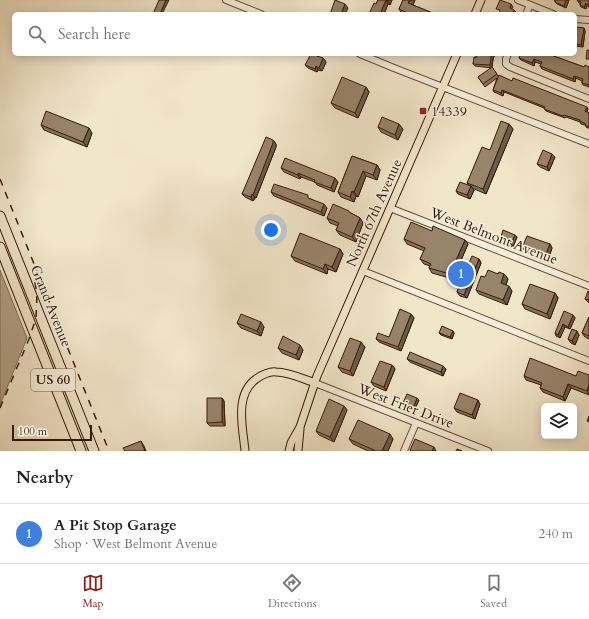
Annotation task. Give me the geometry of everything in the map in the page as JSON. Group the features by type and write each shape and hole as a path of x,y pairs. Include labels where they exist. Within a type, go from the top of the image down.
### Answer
{"highway":[{"name":"Grand Avenue","path":"0,216 94,451"},
{"name":"Grand Avenue","path":"0,247 81,451"},
{"path":"25,310 36,305"},
{"path":"36,336 47,332"}],"main road":[{"path":"476,12 481,0"},
{"name":"North 67th Avenue","path":"289,451 291,443 300,427 315,383 362,271 456,56"},
{"path":"245,451 242,399 254,380 264,374 276,372 288,374 315,383"},
{"name":"North 67th Avenue","path":"298,451 300,427"}],"street":[{"path":"226,0 256,12"},
{"path":"518,0 533,4 549,12"},
{"path":"577,19 589,20"},
{"path":"365,56 443,88 589,144"},
{"path":"507,56 506,64 510,67 589,98"},
{"name":"West Belmont Avenue","path":"390,208 589,286"},
{"path":"362,271 589,360"},
{"name":"West Frier Drive","path":"315,383 488,451"},
{"path":"404,451 416,423"}],"shaded area":[{"path":"0,270 27,338 0,405"}],"building":[{"path":"159,0 166,0 161,12 154,12"},
{"path":"335,0 345,4 342,12 331,12"},
{"path":"378,0 386,0 381,12 370,12 374,3 376,4"},
{"path":"403,0 410,0 408,3 430,12 406,12 399,9"},
{"path":"500,0 511,4 510,8 514,10 514,12 500,12 500,10 496,9"},
{"path":"556,0 566,0 564,6 555,2"},
{"path":"577,0 589,0 589,5 586,3 584,7 580,5 581,2"},
{"path":"577,27 584,28 581,45 577,44"},
{"path":"587,50 589,50 589,59 586,59"},
{"path":"310,56 323,58 319,68 316,66 315,69 305,65"},
{"path":"476,56 491,56 490,65 473,64 474,57 476,58"},
{"path":"520,56 554,56 584,67 585,65 589,67 589,85 582,83 583,79 574,76 573,79 540,66 542,62 534,59 532,63 519,58"},
{"path":"492,67 497,74 483,84 478,77"},
{"path":"499,75 512,81 513,78 587,107 585,111 589,113 589,127 580,120 544,109 545,107 502,90 501,93 493,90"},
{"path":"342,77 366,87 355,113 331,103"},
{"path":"46,111 89,128 83,142 41,125"},
{"path":"382,117 399,124 395,135 378,127"},
{"path":"501,121 509,124 483,189 467,183 482,147 490,150"},
{"path":"266,137 273,140 273,143 253,195 252,194 251,197 242,194"},
{"path":"543,150 552,154 547,167 537,164"},
{"path":"352,156 377,165 373,175 363,171 354,192 352,191 350,197 338,192"},
{"path":"285,158 335,178 331,188 314,182 315,180 298,173 298,175 281,168"},
{"path":"460,182 471,186 467,195 456,191"},
{"path":"274,184 308,195 308,198 324,204 321,212 271,192"},
{"path":"333,204 360,218 352,237 336,230 339,223 327,218"},
{"path":"411,222 432,231 433,226 465,240 450,274 429,268 431,264 420,259 425,248 404,239"},
{"path":"503,230 515,235 511,244 500,240"},
{"path":"300,233 340,249 332,267 325,264 323,269 291,256"},
{"path":"527,236 550,244 545,256 522,248"},
{"path":"472,256 479,259 464,295 457,292 463,277 460,276 462,271 465,272"},
{"path":"488,270 498,274 499,272 504,274 501,283 509,286 503,300 476,290 481,276 485,277"},
{"path":"530,284 555,293 547,314 522,304"},
{"path":"588,291 589,292 589,300 585,299"},
{"path":"400,309 411,314 398,347 376,339 378,333 389,337"},
{"path":"564,311 573,315 568,327 563,324 558,335 555,333"},
{"path":"241,314 261,322 257,331 237,323"},
{"path":"589,317 589,336 582,333"},
{"path":"442,326 453,331 450,337 439,333"},
{"path":"572,329 577,331 572,341 568,339"},
{"path":"283,336 300,345 296,355 278,348"},
{"path":"350,338 361,342 350,371 338,367"},
{"path":"410,352 443,366 441,372 407,359"},
{"path":"530,358 576,376 578,371 589,375 587,391 568,384 563,397 540,388 542,383 524,376"},
{"path":"380,361 392,365 384,387 371,382"},
{"path":"460,393 478,400 472,415 454,408"},
{"path":"407,394 417,398 413,409 402,405"},
{"path":"207,398 222,398 222,422 207,423"},
{"path":"329,399 344,406 330,437 316,431"},
{"path":"358,420 390,434 382,451 376,451 349,439"},
{"path":"415,439 434,447 432,451 411,451 410,450"},
{"path":"141,441 145,451 125,451 123,448"}],"railway":[{"path":"0,179 109,451"},
{"path":"0,408 29,339 36,318 37,294 33,272"}],"place":[{"name":"14339","path":"423,111"},
{"name":"A Pit Stop Garage","path":"461,274"}]}
